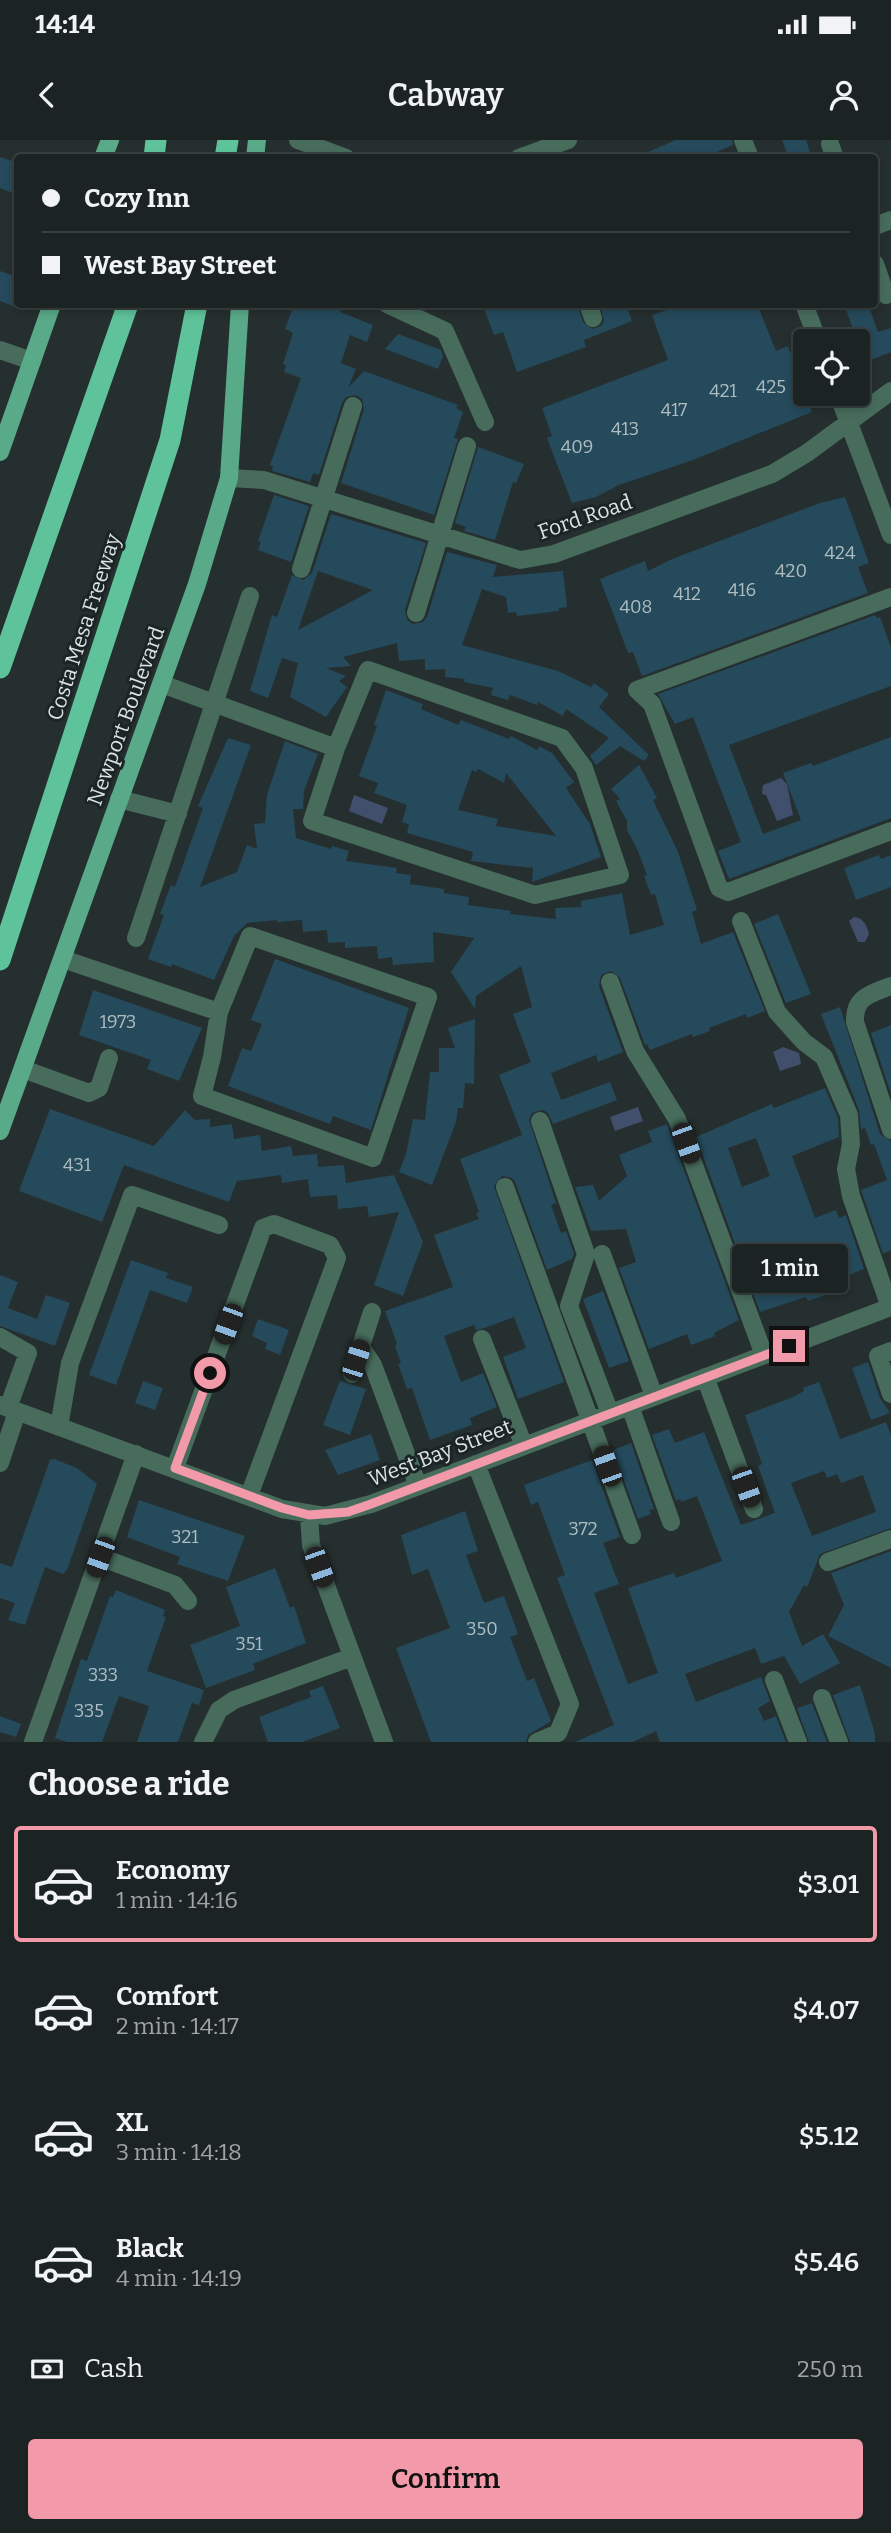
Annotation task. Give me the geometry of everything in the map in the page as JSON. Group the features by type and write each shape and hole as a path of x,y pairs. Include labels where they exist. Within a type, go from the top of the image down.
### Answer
{"highway":[{"path":"0,668 127,308"},
{"name":"Costa Mesa Freeway","path":"0,960 170,440 196,308"}],"main road":[{"path":"0,452 51,308"},
{"name":"Newport Boulevard","path":"0,1131 162,684 197,584 229,478 240,308"}],"street":[{"path":"298,140 335,154"},
{"path":"533,154 568,140"},
{"path":"878,272 886,295"},
{"path":"396,308 446,331 485,422"},
{"path":"806,308 813,329"},
{"path":"0,350 32,361"},
{"name":"Ford Road","path":"229,478 264,480 520,560 554,554 772,474 807,453 891,391"},
{"path":"301,569 353,406"},
{"path":"842,406 891,535"},
{"path":"416,613 467,446"},
{"path":"136,937 250,596"},
{"path":"891,597 636,690 652,704 719,888 728,892 891,831"},
{"path":"368,670 562,738 584,768 620,875 534,895 312,821 336,748 368,670"},
{"path":"162,684 336,748"},
{"path":"119,799 178,814"},
{"path":"741,921 777,1012 804,1042 824,1057 849,1115 851,1144 846,1169 851,1196 890,1307"},
{"path":"250,936 428,997 373,1158 202,1096 219,1012 250,936"},
{"path":"63,959 219,1012"},
{"path":"610,982 635,1051 677,1119 764,1355"},
{"path":"891,986 862,997 855,1008 855,1022 891,1130"},
{"path":"23,1069 89,1093 99,1088 109,1058"},
{"path":"540,1121 586,1254 569,1306 611,1413"},
{"path":"505,1187 632,1535"},
{"path":"59,1427 69,1363 132,1195 219,1225"},
{"path":"175,1468 263,1228 274,1224 330,1245 337,1258 249,1496"},
{"path":"602,1254 654,1396"},
{"name":"West Bay Street","path":"9,1408 249,1496 309,1515 348,1512 890,1307"},
{"path":"352,1374 372,1312"},
{"path":"0,1337 28,1353 9,1408 0,1463"},
{"path":"482,1339 524,1446"},
{"path":"361,1347 373,1365 418,1486"},
{"path":"891,1351 878,1356 891,1394"},
{"path":"705,1377 754,1509"},
{"path":"630,1406 671,1522"},
{"path":"33,1742 136,1454"},
{"path":"476,1464 570,1704 558,1733 537,1742"},
{"path":"309,1515 311,1545 384,1742"},
{"path":"828,1562 891,1539"},
{"path":"100,1557 174,1585 188,1601"},
{"path":"203,1742 219,1710 233,1700 352,1657"},
{"path":"774,1680 798,1742"},
{"path":"822,1698 839,1742"}],"water":[{"path":"781,778 787,784 793,815 777,821 766,795 762,794 763,785"},
{"path":"354,795 388,808 382,824 349,811"},
{"path":"854,917 862,920 867,928 869,934 865,942 858,942 849,921"},
{"path":"783,1047 799,1053 801,1064 780,1071 773,1052"},
{"path":"638,1107 643,1121 615,1131 610,1117"}],"building":[{"path":"676,140 732,140 733,145 712,154 643,154"},
{"path":"782,140 806,140 811,154 787,154"},
{"path":"0,157 14,162 14,193 0,188"},
{"path":"0,271 14,276 14,304 13,306 0,301"},
{"path":"293,308 342,308 340,312 373,325 367,342 350,335 341,363 356,369 348,388 364,371 458,405 456,408 463,412 454,438 458,439 434,515 341,483 364,409 362,399 356,395 346,397 342,403 319,475 313,473 310,482 272,471 273,467 270,465 301,378 284,372 286,365 283,364 293,333 285,329"},
{"path":"484,308 578,308 583,322 592,329 601,326 604,321 601,308 627,308 632,321 584,340 586,347 517,372 503,332 494,335"},
{"path":"670,308 759,308 776,351 788,346 793,360 793,406 810,406 812,412 693,460 619,485 596,497 572,503 547,438 552,436 542,408 668,360 652,315"},
{"path":"845,308 869,308 878,332 891,328 891,352 870,360 870,329 853,329"},
{"path":"398,334 441,350 443,356 438,369 385,349"},
{"path":"478,447 524,464 516,483 513,482 495,540 464,531 466,527 455,523"},
{"path":"274,495 309,506 291,562 258,550 261,542 258,541"},
{"path":"845,497 869,563 858,567 868,593 642,676 633,652 628,653 600,579 645,561 648,571 672,559 820,503"},
{"path":"331,514 426,543 405,610 407,620 413,624 423,622 427,617 447,552 497,565 493,577 563,571 567,607 559,608 559,611 517,616 516,612 508,613 506,597 482,589 462,645 558,671 591,687 594,683 609,694 599,707 649,755 644,761 620,746 596,765 590,756 609,738 566,709 563,716 538,702 537,705 510,695 508,700 491,695 493,688 464,682 465,679 445,677 445,669 425,670 425,659 399,661 397,643 343,657 351,666 326,668 346,676 339,681 347,687 326,717 290,697 298,663 282,658 268,698 250,691 272,615 277,617 292,575 303,580 312,573","holes":["318,571 373,590 298,630"]},
{"path":"875,615 880,617 891,648 891,686 729,745 763,834 801,820 783,773 811,763 813,766 891,737 891,818 729,879 718,851 741,842 693,717 675,724 658,694"},
{"path":"386,690 423,704 421,709 458,725 461,720 509,739 511,736 537,750 539,746 552,753 574,782 566,788 590,824 601,857 532,882 533,868 471,861 473,852 407,833 409,824 402,822 407,805 374,793 378,783 359,776 377,726 374,725","holes":["478,769 504,783 506,773 556,836 496,826 498,819 458,810 472,770 476,772"]},
{"path":"228,738 251,745 200,887 237,872 247,845 257,849 254,824 265,823 267,795 285,741 318,754 304,791 303,809 293,809 296,838 331,849 332,846 349,851 346,861 397,868 396,873 411,875 410,884 444,889 444,893 469,897 468,905 511,911 510,914 556,919 555,908 581,907 581,901 622,893 630,935 664,925 655,894 651,895 644,876 647,875 627,830 627,821 616,801 620,799 611,789 639,765 657,798 653,800 678,852 697,910 692,912 701,944 733,932 765,1011 747,1018 746,1014 709,1028 710,1031 693,1037 692,1034 650,1050 647,1044 645,1045 620,978 611,971 601,975 599,986 623,1052 598,1062 596,1055 551,1073 561,1100 610,1082 617,1100 553,1124 548,1113 543,1110 532,1113 529,1120 556,1203 551,1205 561,1233 566,1231 574,1254 572,1259 547,1270 515,1182 512,1178 502,1176 494,1186 564,1382 518,1399 503,1357 526,1348 514,1317 485,1328 476,1330 474,1325 444,1336 461,1382 483,1373 497,1407 470,1418 472,1425 430,1440 412,1388 407,1389 398,1364 401,1363 395,1346 397,1344 385,1311 453,1287 434,1235 479,1219 476,1213 479,1212 460,1159 522,1135 499,1075 531,1062 513,1014 532,1007 521,966 476,996 475,1009 451,972 474,938 433,932 434,962 393,965 392,957 378,959 377,946 345,948 345,942 328,943 327,930 303,932 302,920 277,920 247,923 234,936 214,980 172,964 171,967 148,959 164,915 160,914 171,885 175,887 203,808 198,806"},
{"path":"879,855 881,859 891,855 891,887 856,900 844,868"},
{"path":"778,914 811,994 786,1003 754,924"},
{"path":"275,959 409,1008 371,1130 333,1116 330,1124 228,1086 242,1048 251,1051 262,1024 251,1020"},
{"path":"93,990 202,1028 179,1081 147,1069 151,1060 79,1035"},
{"path":"840,1007 880,1134 891,1141 891,1250 883,1254 861,1190 887,1180 874,1144 871,1145 865,1128 861,1129 859,1110 821,1014"},
{"path":"475,1019 474,1084 465,1083 463,1108 458,1108 456,1122 432,1185 399,1172 406,1154 413,1119 425,1120 430,1072 439,1072 439,1048 455,1048 448,1028"},
{"path":"891,1025 891,1094 871,1033"},
{"path":"825,1088 838,1118 839,1137 792,1156 815,1218 836,1210 839,1218 846,1215 864,1269 838,1279 842,1289 808,1301 806,1297 760,1312 696,1137 772,1104 774,1108","holes":["756,1138 770,1176 742,1187 728,1148"]},
{"path":"50,1109 154,1146 185,1110 195,1120 210,1119 210,1127 232,1124 234,1139 260,1135 262,1151 291,1146 293,1156 317,1154 318,1167 344,1165 346,1183 394,1175 423,1242 403,1296 374,1285 399,1212 369,1217 367,1206 338,1209 337,1195 310,1197 308,1179 282,1183 281,1175 237,1181 229,1202 124,1165 102,1222 19,1191"},
{"path":"667,1124 739,1320 714,1333 715,1336 691,1345 687,1334 649,1349 619,1268 636,1262 626,1229 591,1231 575,1187 593,1185 599,1201 627,1176 619,1155 652,1142 648,1131"},
{"path":"131,1260 168,1273 166,1278 193,1287 187,1303 150,1290 116,1385 89,1375"},
{"path":"0,1275 18,1282 8,1308 37,1319 46,1295 70,1303 55,1346 0,1326"},
{"path":"603,1291 629,1361 609,1368 583,1299"},
{"path":"258,1319 289,1330 280,1355 265,1349 267,1343 252,1336"},
{"path":"868,1362 880,1398 890,1413 871,1420 852,1368"},
{"path":"143,1381 163,1388 155,1410 135,1403"},
{"path":"340,1381 366,1389 350,1435 323,1425"},
{"path":"819,1382 840,1439 886,1422 891,1435 891,1528 820,1554 807,1587 804,1585 789,1612 802,1646 823,1634 840,1663 800,1684 784,1656 761,1664 755,1648 685,1674 696,1702 761,1677 770,1701 758,1708 764,1721 776,1716 786,1742 660,1742 656,1731 633,1742 575,1742 614,1725 557,1578 565,1575 538,1502 531,1505 524,1485 592,1460 620,1537 603,1543 619,1584 594,1593 628,1684 658,1673 628,1588 674,1573 676,1578 722,1561 697,1496 681,1502 680,1499 676,1501 652,1435 669,1429 675,1443 704,1432 741,1525 775,1513 758,1466 762,1464 745,1415 793,1397 804,1391 803,1388","holes":["824,1471 827,1478 837,1474 841,1483 863,1475 876,1512 812,1536 791,1483"]},
{"path":"371,1434 380,1460 338,1475 325,1450"},
{"path":"631,1443 654,1509 649,1510 651,1514 638,1519 613,1450"},
{"path":"50,1460 77,1468 97,1484 67,1570 63,1574 45,1567 25,1625 8,1620 15,1603 0,1598 0,1563 12,1567"},
{"path":"139,1500 245,1536 228,1581 177,1564 180,1557 127,1537"},
{"path":"465,1511 478,1551 466,1555 484,1603 504,1596 518,1634 510,1637 527,1681 534,1678 551,1721 528,1735 526,1742 431,1742 396,1648 450,1628 428,1569 412,1575 401,1535"},
{"path":"891,1551 891,1668 828,1636 844,1605 831,1573"},
{"path":"275,1568 290,1608 294,1606 306,1643 253,1664 255,1670 206,1688 190,1645 240,1626 226,1587"},
{"path":"116,1590 165,1610 163,1616 166,1617 147,1671 204,1690 199,1705 192,1703 178,1742 137,1742 149,1706 119,1696 102,1742 67,1742 55,1738 81,1659 87,1661 110,1596 113,1597"},
{"path":"860,1685 875,1742 850,1742 833,1695"},
{"path":"323,1686 340,1728 302,1742 268,1742 259,1717 311,1697 309,1691"},
{"path":"812,1703 827,1742 809,1742 797,1708"},
{"path":"0,1716 21,1724 16,1737 0,1732"}],"route":[{"path":"210,1373 175,1468 282,1508 325,1516 371,1504 789,1346"}]}
